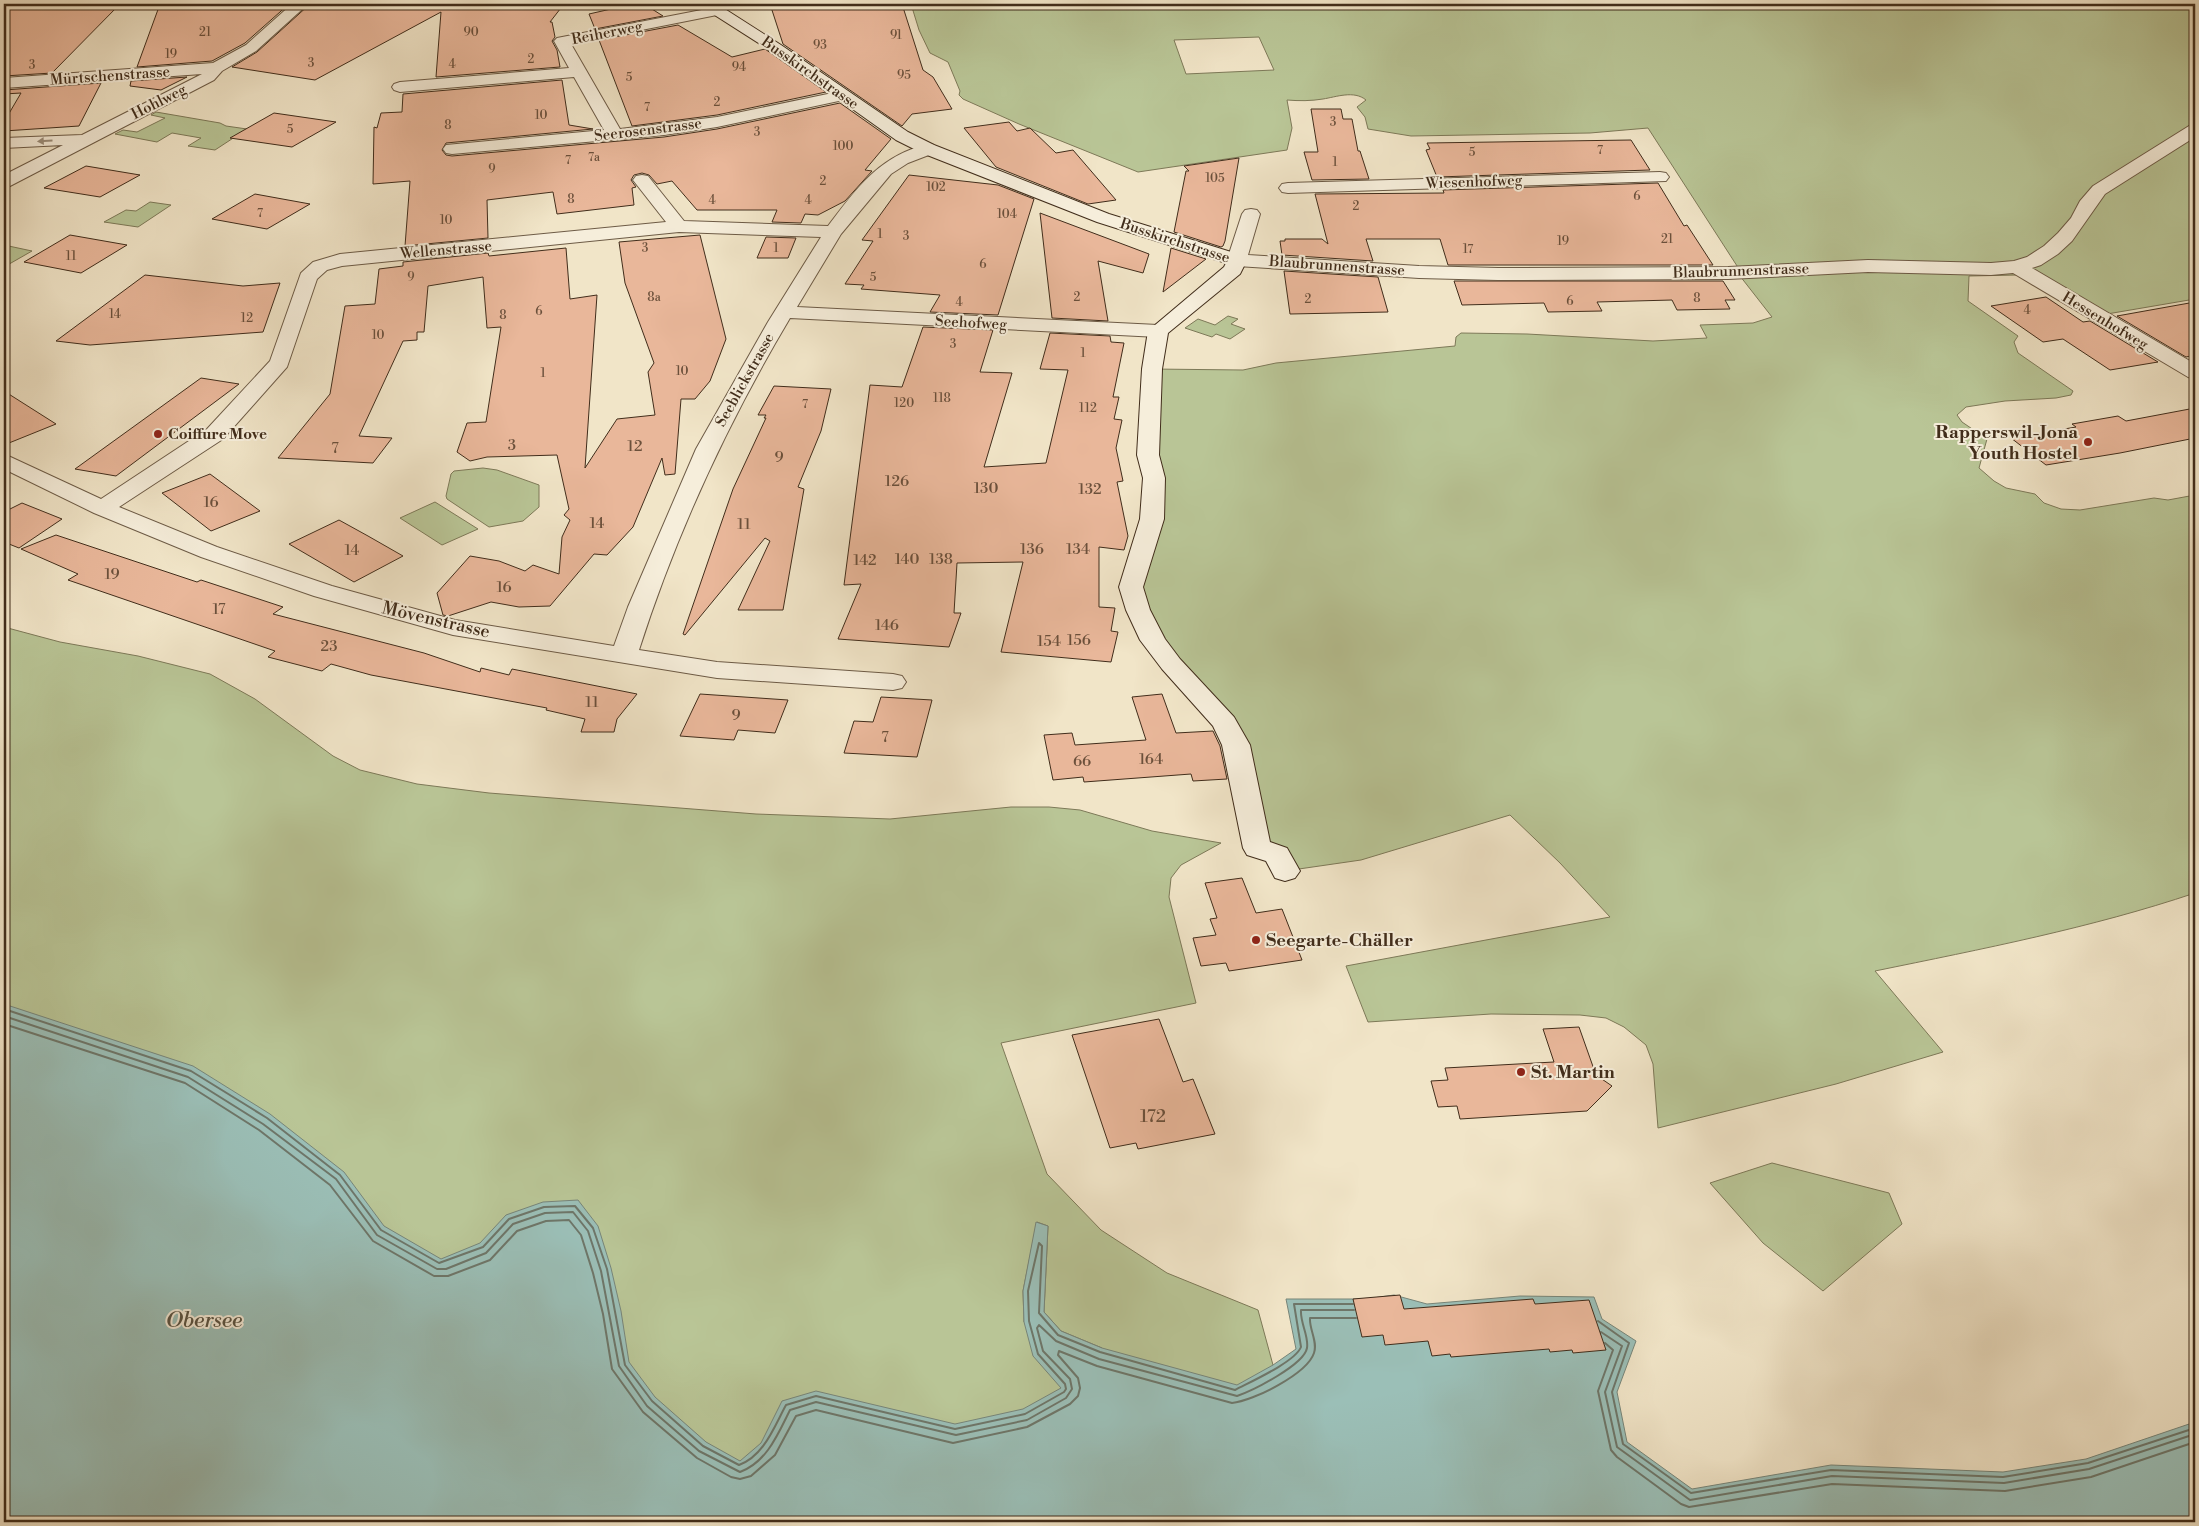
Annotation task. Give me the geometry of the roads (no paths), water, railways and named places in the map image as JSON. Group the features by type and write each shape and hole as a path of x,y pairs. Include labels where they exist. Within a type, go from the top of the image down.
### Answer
{"street":[{"name":"Hohlweg","path":"4,182 194,84 216,68 251,48 301,4"},
{"name":"Reiherweg","path":"615,135 562,42 712,7"},
{"name":"Busskirchstrasse","path":"712,7 808,70 842,96 902,136 928,149 1102,218 1237,260 1232,270 1225,277 1158,331"},
{"name":"Mürtschenstrasse","path":"4,83 216,68"},
{"name":"Reiherweg","path":"400,88 580,72"},
{"name":"Seerosenstrasse","path":"452,149 615,135 717,122 842,96"},
{"name":"Blaubrunnenstrasse","path":"1237,260 1419,272 1498,274 1728,273 1868,266 1991,269 2016,267 2034,261 2065,237 2079,220 2086,205 2099,190 2195,130"},
{"path":"4,143 86,139"},
{"name":"Seeblickstrasse","path":"624,655 640,607 707,448 743,381 833,232 885,170 902,159 928,149"},
{"name":"Wiesenhofweg","path":"1288,188 1660,177"},
{"path":"642,180 679,226"},
{"path":"1237,260 1251,214"},
{"name":"Wellenstrasse","path":"102,508 215,434 280,363 308,276 320,266 340,260 679,226 833,232"},
{"name":"Hessenhofweg","path":"2016,267 2195,373"},
{"name":"Seehofweg","path":"785,312 1158,331"},
{"path":"1158,331 1152,369 1148,455 1154,478 1152,519 1132,587 1138,610 1154,640 1171,664 1202,696 1228,730 1236,744 1256,848 1277,855 1285,871"},
{"name":"Mövenstrasse","path":"4,461 102,508 209,552 323,592 453,626 717,670 893,682"}],"water":[{"name":"Obersee","path":"4,1004 193,1066 270,1114 344,1172 384,1226 441,1259 480,1243 506,1215 543,1202 578,1200 598,1226 611,1268 621,1311 629,1362 655,1397 706,1442 740,1461 761,1443 782,1401 816,1391 955,1424 1023,1409 1061,1388 1033,1356 1024,1322 1023,1291 1036,1222 1048,1226 1044,1312 1061,1331 1102,1348 1237,1385 1273,1365 1296,1349 1286,1299 1366,1299 1394,1295 1427,1304 1520,1296 1594,1297 1602,1319 1636,1341 1617,1392 1627,1442 1692,1489 1831,1465 2003,1472 2086,1459 2195,1422 2195,1522 4,1522"}],"place":[{"name":"Coiffure Move","path":"158,434"},
{"name":"Rapperswil-Jona Youth Hostel","path":"2088,442"},
{"name":"Seegarte-Chäller","path":"1256,940"},
{"name":"St. Martin","path":"1521,1072"}]}
